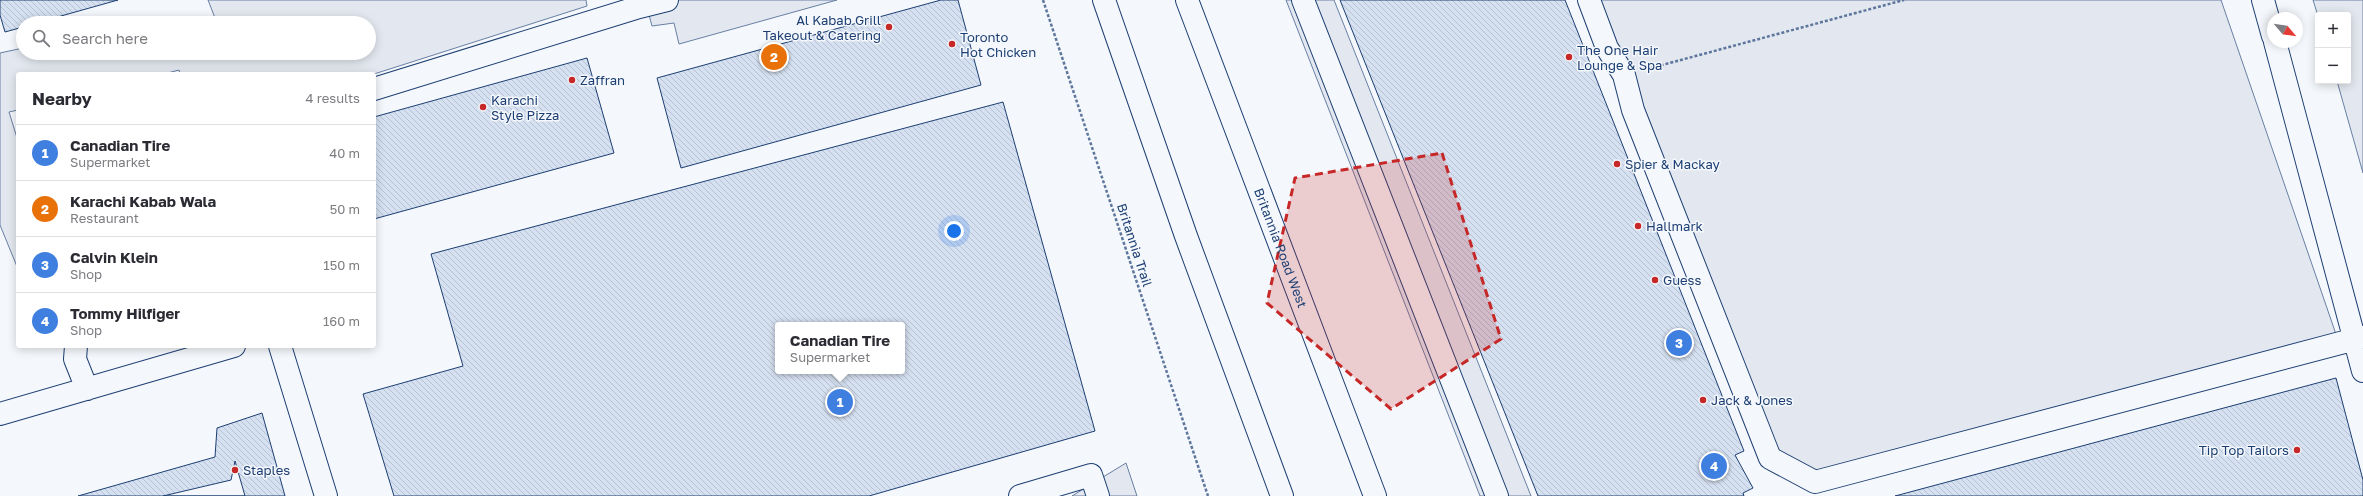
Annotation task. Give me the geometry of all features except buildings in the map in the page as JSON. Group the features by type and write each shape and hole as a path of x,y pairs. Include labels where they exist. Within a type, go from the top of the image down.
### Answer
{"main road":[{"path":"376,89 632,9 667,0"},
{"path":"1104,0 1186,236 1282,496"},
{"name":"Britannia Road West","path":"1187,0 1375,496"},
{"path":"1303,0 1497,496"},
{"path":"1589,0 1607,48 1624,75 1634,110 1770,458 1815,482 2359,338"},
{"path":"2264,0 2267,12"},
{"path":"2277,48 2359,338 2363,371"},
{"path":"76,348 75,359 87,389"},
{"path":"0,414 227,348"},
{"path":"281,348 326,496"},
{"path":"1020,496 1091,475 1098,496"}],"path":[{"name":"Britannia Trail","path":"1043,0 1208,496"},
{"path":"1624,75 1904,0"}],"highlighted area":[{"path":"1442,153 1501,339 1391,409 1267,303 1295,178"}],"shaded area":[{"path":"208,0 586,0 587,6 376,73 376,72 180,72 179,70 172,72 16,72 16,110 9,112 16,135 16,264 0,225 0,53 16,50 16,60 376,60 376,16 214,16"},
{"path":"645,0 837,0 679,44 674,23 652,26"},
{"path":"1286,0 1334,0 1531,496 1480,496"},
{"path":"1596,0 2221,0 2339,343 1815,482 1770,458"},
{"path":"2313,0 2363,0 2363,173 2338,84 2351,84 2351,12 2317,12"},
{"path":"1126,463 1137,496 1072,496"}],"place":[{"name":"Al Kabab Grill Takeout & Catering","path":"889,27"},
{"name":"Toronto Hot Chicken","path":"952,44"},
{"name":"Karachi Kabab Wala","path":"774,57"},
{"name":"The One Hair Lounge & Spa","path":"1569,57"},
{"name":"Zaffran","path":"572,80"},
{"name":"Karachi Style Pizza","path":"483,107"},
{"name":"Spier & Mackay","path":"1617,164"},
{"name":"Hallmark","path":"1638,226"},
{"name":"Guess","path":"1655,280"},
{"name":"Calvin Klein","path":"1679,343"},
{"name":"Jack & Jones","path":"1703,400"},
{"name":"Canadian Tire","path":"840,402"},
{"name":"Tip Top Tailors","path":"2297,450"},
{"name":"Tommy Hilfiger","path":"1714,466"},
{"name":"Staples","path":"235,470"}]}
